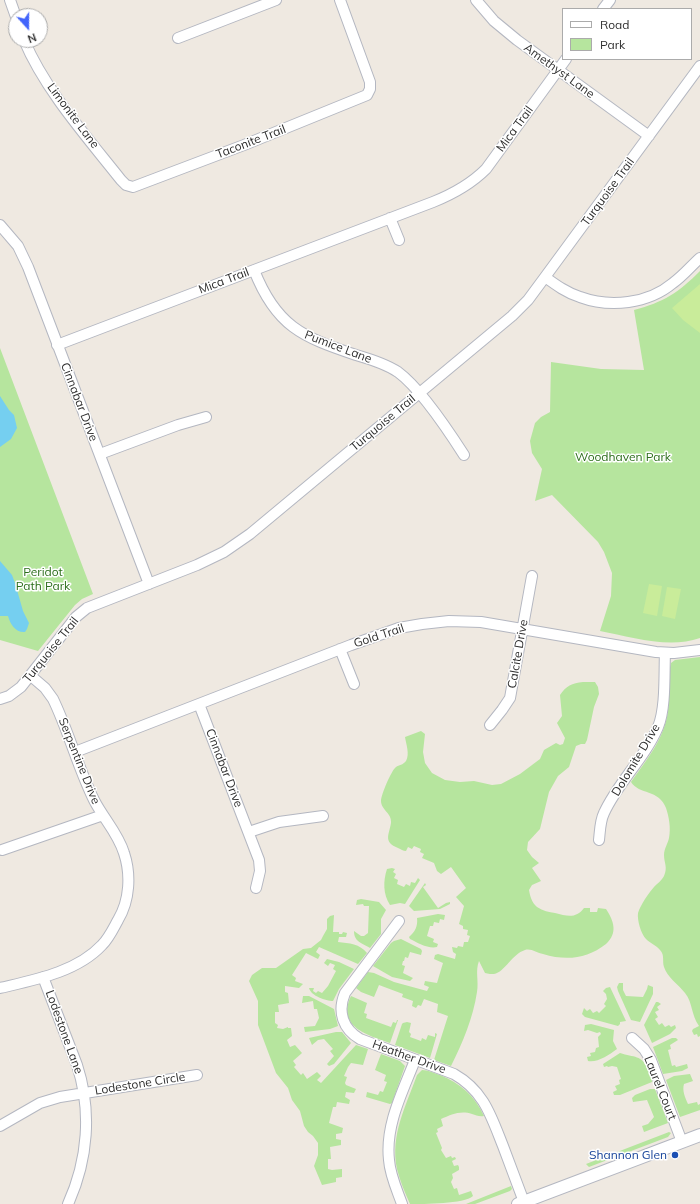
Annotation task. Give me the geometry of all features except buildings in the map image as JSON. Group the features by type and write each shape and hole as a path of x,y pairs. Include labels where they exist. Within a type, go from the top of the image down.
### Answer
{"street":[{"path":"178,38 276,0"},
{"name":"Taconite Trail","path":"130,186 140,185 364,97 369,92 370,86 368,77 340,0"},
{"name":"Amethyst Lane","path":"476,0 504,30 649,136"},
{"path":"604,8 610,0"},
{"name":"Limonite Lane","path":"28,48 34,61 55,93 121,180 130,186"},
{"name":"Mica Trail","path":"57,344 448,196 463,188 476,179 486,169 565,60"},
{"name":"Turquoise Trail","path":"0,699 15,692 31,676 73,621 82,612 99,602 149,584 210,559 250,534 516,312 528,300 700,66"},
{"path":"390,218 399,240"},
{"name":"Cinnabar Drive","path":"0,225 5,238 18,246 25,262 149,584"},
{"path":"545,277 567,291 585,299 609,303 629,302 646,298 663,290 674,283 700,258"},
{"name":"Pumice Lane","path":"254,270 262,290 272,306 280,316 297,330 315,340 394,369 405,378 419,393 464,455"},
{"path":"100,454 178,425 206,418"},
{"name":"Calcite Drive","path":"490,725 510,698 532,576"},
{"name":"Gold Trail","path":"75,752 340,649 399,628 436,622 475,621 665,653 700,650"},
{"path":"340,649 354,684"},
{"name":"Dolomite Drive","path":"599,840 604,813 654,735 659,722 662,710 665,653"},
{"name":"Serpentine Drive","path":"0,988 43,977 77,964 97,950 108,938 125,906 127,897 128,878 125,857 119,841 90,791 53,699 45,688 31,676"},
{"name":"Cinnabar Drive","path":"198,704 249,832 260,871 256,888"},
{"path":"2,850 103,815"},
{"path":"249,832 279,822 323,816"},
{"name":"Heather Drive","path":"399,921 345,993 341,1004 341,1014 346,1026 355,1036 415,1060 445,1070 461,1078 471,1086 480,1097 491,1116 521,1203"},
{"name":"Lodestone Lane","path":"43,977 78,1065 84,1092 86,1123 85,1149 77,1184 68,1204"},
{"name":"Laurel Court","path":"632,1038 644,1049 651,1060 682,1142"},
{"path":"402,1204 390,1167 388,1154 389,1140 394,1116 415,1060"},
{"name":"Lodestone Circle","path":"0,1126 47,1100 84,1092 197,1074"},
{"path":"521,1203 700,1135"}],"green space":[{"name":"Woodhaven Park","path":"700,271 700,638 688,641 663,642 637,639 600,631 611,596 612,573 604,552 598,542 552,495 535,501 542,469 532,453 530,441 535,423 541,417 550,412 551,362 601,369 644,370 634,310 654,304 670,296"},
{"path":"700,284 700,333 683,320 672,308"},
{"name":"Peridot Path Park","path":"0,348 93,594 82,599 75,605 38,651 0,640"},
{"path":"649,584 662,586 657,616 643,613"},
{"path":"667,587 681,589 675,619 662,616"},
{"path":"700,657 700,1036 698,1037 697,1034 694,1035 692,1031 699,1026 696,1022 688,997 665,971 662,952 646,939 642,934 640,927 638,913 641,906 665,873 666,868 664,853 670,834 670,826 667,811 663,802 654,795 639,789 631,782 654,748 663,730 668,710 669,675 671,663 675,660"},
{"path":"583,682 595,682 598,687 599,694 594,707 587,740 585,744 576,746 569,767 558,776 549,792 540,829 528,842 527,850 539,863 532,868 541,881 532,885 529,890 535,905 548,912 571,916 578,914 584,908 590,908 590,912 597,912 598,908 606,909 613,922 614,927 612,936 606,944 599,949 584,956 560,958 532,950 525,950 516,955 502,970 494,974 485,973 479,961 477,969 475,1002 460,1048 451,1066 434,1060 448,1016 437,1012 438,1004 424,999 421,1006 418,1005 416,1008 412,1006 413,1001 402,997 403,994 379,985 374,997 361,992 356,988 368,972 374,973 394,982 427,991 429,987 424,985 425,981 437,983 443,963 434,959 435,955 438,954 455,959 456,954 453,952 452,947 463,947 464,942 468,942 470,936 467,935 468,930 463,929 463,926 459,924 464,906 456,897 466,888 451,867 441,874 437,871 434,863 422,858 424,854 420,852 421,849 414,846 412,849 408,847 406,851 404,851 390,843 388,835 391,820 381,804 384,789 394,769 406,761 408,752 405,737 421,731 425,734 423,752 425,763 432,773 445,780 460,782 474,781 492,785 501,784 520,774 540,759 544,750 556,743 560,745 563,744 565,738 557,723 562,716 560,695 570,686"},
{"path":"387,869 395,869 393,872 396,874 394,878 398,880 397,884 404,887 406,884 410,886 411,882 415,883 418,878 420,880 405,904 400,903 390,905 386,896 384,883"},
{"path":"425,883 426,885 423,887 438,908 446,903 450,902 450,904 440,909 414,911 409,906"},
{"path":"361,899 379,902 386,910 381,919 381,934 370,948 359,942 354,935 354,931 361,936 368,933 369,906 364,906 363,904 356,905 357,900"},
{"path":"438,914 445,915 444,920 440,919 439,923 434,922 433,926 430,926 427,936 434,939 433,942 438,944 437,947 420,944 410,939 409,937 416,926 417,918"},
{"path":"334,915 333,932 339,932 339,934 342,934 343,932 347,933 346,937 339,937 338,942 358,946 367,953 358,964 319,947 316,952 320,955 318,959 306,953 292,975 296,978 295,981 303,984 299,988 285,986 285,992 288,993 289,1003 278,1005 279,1012 275,1012 275,1023 278,1025 277,1028 291,1028 292,1036 287,1040 290,1047 295,1045 302,1053 293,1061 296,1065 294,1067 301,1075 303,1073 307,1079 317,1072 321,1076 317,1080 321,1083 356,1045 368,1049 363,1065 351,1063 348,1067 344,1076 347,1077 345,1083 346,1085 356,1089 354,1093 346,1092 345,1097 350,1100 349,1104 337,1102 336,1107 333,1107 329,1123 343,1128 342,1133 336,1134 336,1139 341,1140 341,1145 330,1147 331,1159 328,1159 328,1169 342,1169 342,1177 336,1178 336,1182 322,1185 314,1166 318,1155 318,1143 304,1126 300,1111 292,1100 288,1088 276,1073 258,1025 258,1001 249,981 252,975 262,968 276,968 303,949 311,948 321,940 327,929 327,919"},
{"path":"401,939 421,949 422,951 421,955 410,952 408,958 405,957 403,961 402,965 405,966 403,973 413,978 410,981 392,977 373,966 391,943"},
{"path":"327,959 339,962 354,969 339,989 333,1001 316,996 310,991 309,988 314,988 313,991 316,993 318,991 322,993 328,986 336,971 333,969 335,965 330,963 328,966 324,963"},
{"path":"619,983 623,983 623,990 626,996 643,997 648,985 653,987 653,994 640,1022 631,1020 618,991 617,987"},
{"path":"610,987 626,1021 620,1022 618,1026 585,1017 582,1014 584,1008 587,1011 590,1009 593,1013 597,1011 599,1013 606,1006 604,1004 607,999 606,994 603,991"},
{"path":"303,996 309,996 334,1009 338,1026 330,1029 305,1032 304,1027 315,1026 319,1018 317,1009 314,1009 313,1001 302,1003"},
{"path":"351,996 367,1003 364,1013 367,1014 366,1018 391,1027 393,1022 396,1023 398,1020 390,1043 364,1033 351,1022 347,1007"},
{"path":"656,1002 661,1004 657,1007 659,1010 655,1012 658,1017 655,1019 659,1025 662,1023 665,1027 669,1025 671,1027 675,1025 676,1028 670,1034 652,1043 644,1025"},
{"path":"407,1022 411,1023 409,1032 411,1034 410,1037 421,1041 422,1038 426,1040 428,1035 435,1037 435,1033 437,1034 430,1058 395,1045 402,1024"},
{"path":"591,1024 614,1030 613,1041 617,1049 595,1061 588,1061 587,1057 591,1056 590,1053 595,1052 596,1048 599,1047 598,1037 601,1034 600,1032 597,1033 588,1030 584,1031 585,1025"},
{"path":"342,1032 351,1043 334,1064 329,1066 327,1064 334,1056 330,1051 333,1049 324,1039 318,1040 312,1045 309,1038"},
{"path":"672,1038 676,1038 678,1040 670,1045 671,1049 668,1050 672,1066 675,1065 676,1067 687,1064 688,1068 682,1071 663,1074 653,1047"},
{"path":"620,1053 637,1057 643,1061 650,1074 652,1082 620,1095 614,1095 613,1092 617,1090 615,1086 620,1084 619,1080 621,1079 617,1067 604,1067 603,1064"},
{"path":"381,1054 400,1061 405,1066 392,1103 390,1104 366,1097 367,1092 378,1095 380,1091 383,1092 387,1082 384,1081 386,1075 375,1070"},
{"path":"422,1070 440,1075 460,1086 476,1102 484,1116 468,1113 452,1115 441,1119 443,1126 437,1129 438,1132 436,1133 442,1148 441,1150 446,1158 451,1156 452,1158 455,1157 456,1159 452,1161 454,1166 458,1165 459,1167 459,1170 452,1174 453,1178 451,1182 454,1189 457,1188 459,1195 471,1191 473,1196 468,1199 443,1203 410,1204 401,1182 395,1156 397,1132 417,1075"},
{"path":"690,1074 693,1081 684,1084 684,1094 688,1104 697,1102 698,1105 700,1104 700,1110 680,1117 666,1080 674,1076"},
{"path":"650,1089 655,1089 668,1123 644,1132 642,1126 648,1124 654,1117 647,1100 633,1102 632,1098 635,1095"},
{"path":"669,1132 671,1133 668,1137 589,1167 586,1164"},
{"path":"511,1186 512,1189 510,1191 475,1204 466,1204"}],"water":[{"path":"0,396 14,415 17,428 11,439 0,447"},
{"path":"0,561 12,575 15,583 23,611 29,623 25,632 16,629 10,622 8,616 0,616"}],"place":[{"name":"Shannon Glen","path":"675,1155"}]}
